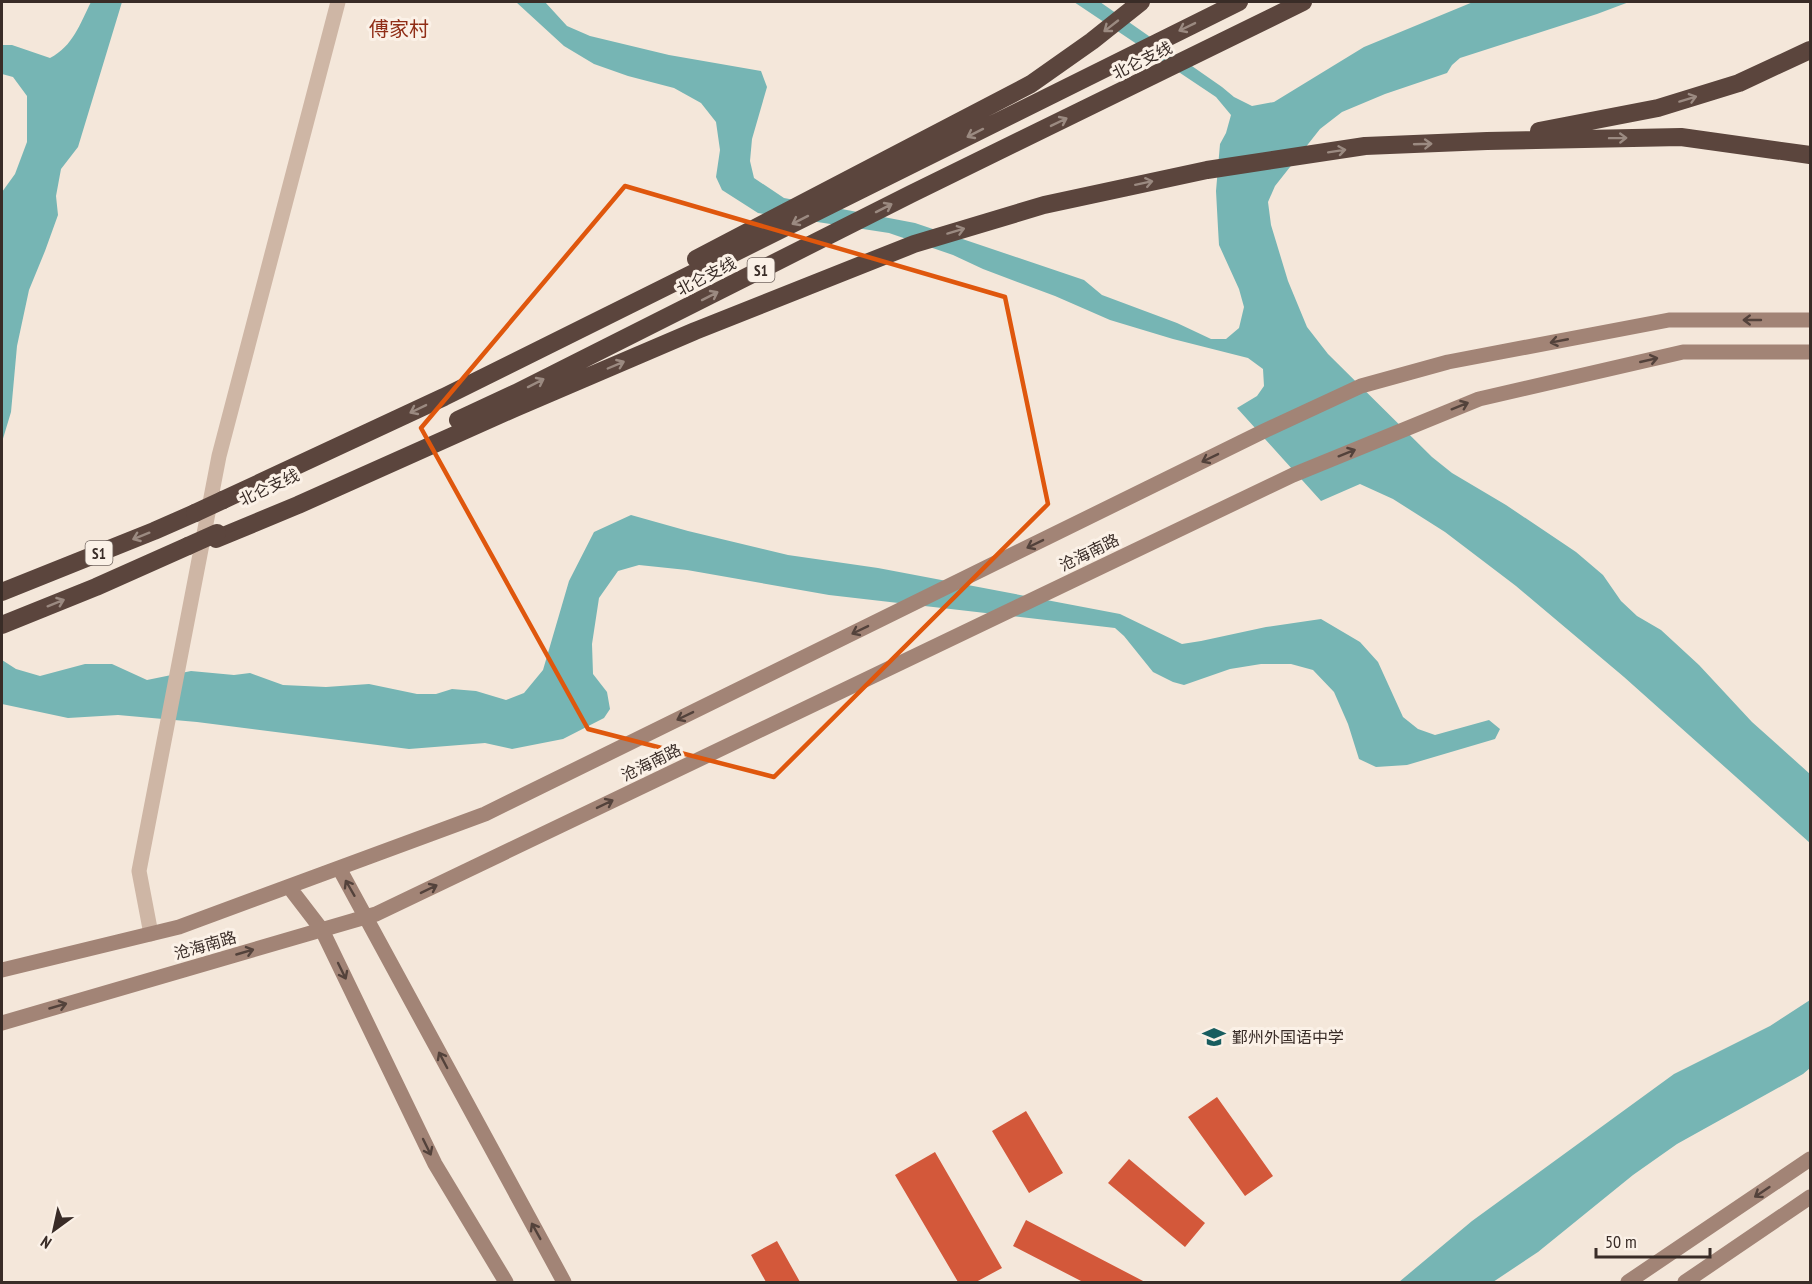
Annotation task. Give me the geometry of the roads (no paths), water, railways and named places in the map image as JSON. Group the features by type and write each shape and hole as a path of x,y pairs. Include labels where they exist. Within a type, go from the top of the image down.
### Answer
{"highway":[{"name":"北仑支线","path":"2,592 195,513 444,397 1239,2"},
{"name":"北仑支线","path":"2,625 216,536 516,393 911,194 1303,2"},
{"path":"444,397 664,275 1031,84 1092,41 1136,6"},
{"path":"1487,141 1658,108 1739,84 1810,50"},
{"path":"216,536 298,505 515,408 695,332 914,244 1044,205 1207,170 1365,146 1681,137 1810,155"}],"main road":[{"name":"沧海南路","path":"2,970 179,927 485,814 1262,432 1361,386 1448,362 1669,320 1810,320"},
{"name":"沧海南路","path":"2,1023 366,917 398,904 1293,475 1479,399 1683,352 1810,352"},
{"path":"339,868 563,1282"},
{"path":"289,887 321,930 435,1164 506,1282"},
{"path":"1628,1282 1810,1159"},
{"path":"1685,1282 1810,1197"}],"street":[{"path":"151,934 138,871 219,456 338,2"}],"water":[{"path":"91,2 122,2 78,147 61,169 56,196 58,215 29,290 17,346 11,412 2,442 2,192 15,174 27,142 27,96 13,77 2,74 2,45 12,45 50,58 70,41"},
{"path":"516,2 545,2 567,26 590,36 669,55 761,71 767,87 752,139 750,161 754,178 784,198 915,223 1084,280 1102,295 1177,323 1211,339 1226,339 1239,328 1244,307 1239,289 1219,245 1216,191 1220,144 1231,115 1216,97 1074,2 1100,2 1234,97 1252,106 1274,102 1364,47 1473,2 1629,2 1460,58 1447,73 1385,94 1342,112 1320,129 1275,186 1268,202 1271,225 1288,281 1307,327 1328,354 1432,457 1452,473 1506,505 1576,552 1603,575 1621,601 1637,616 1661,630 1699,665 1752,722 1810,774 1810,843 1624,677 1516,586 1445,532 1393,499 1360,484 1321,501 1237,408 1257,396 1264,386 1263,369 1248,358 1110,320 953,255 889,233 758,213 722,190 716,177 720,150 716,122 701,103 674,88 594,64 564,46"},
{"path":"631,515 788,555 878,568 1120,614 1182,644 1266,627 1321,619 1360,642 1378,662 1403,717 1418,729 1435,735 1489,720 1500,729 1495,739 1407,765 1376,767 1359,759 1348,724 1334,692 1313,670 1291,664 1261,664 1230,669 1184,685 1153,672 1115,628 829,595 687,570 639,565 618,571 599,598 592,644 593,674 607,692 610,709 604,718 563,739 512,749 485,743 409,749 197,722 118,715 68,718 2,704 2,660 16,669 40,676 85,664 112,664 147,680 191,671 234,675 250,673 283,685 326,687 369,684 417,694 436,694 452,689 476,691 506,700 524,693 543,670 569,581 594,532"},
{"path":"1810,1000 1810,1068 1803,1074 1677,1144 1633,1175 1538,1252 1493,1282 1399,1282 1472,1221 1674,1074 1770,1026"}],"place":[{"name":"鄞州外国语中学","path":"1214,1037"}],"district":[{"name":"傅家村","path":"399,29"}]}
